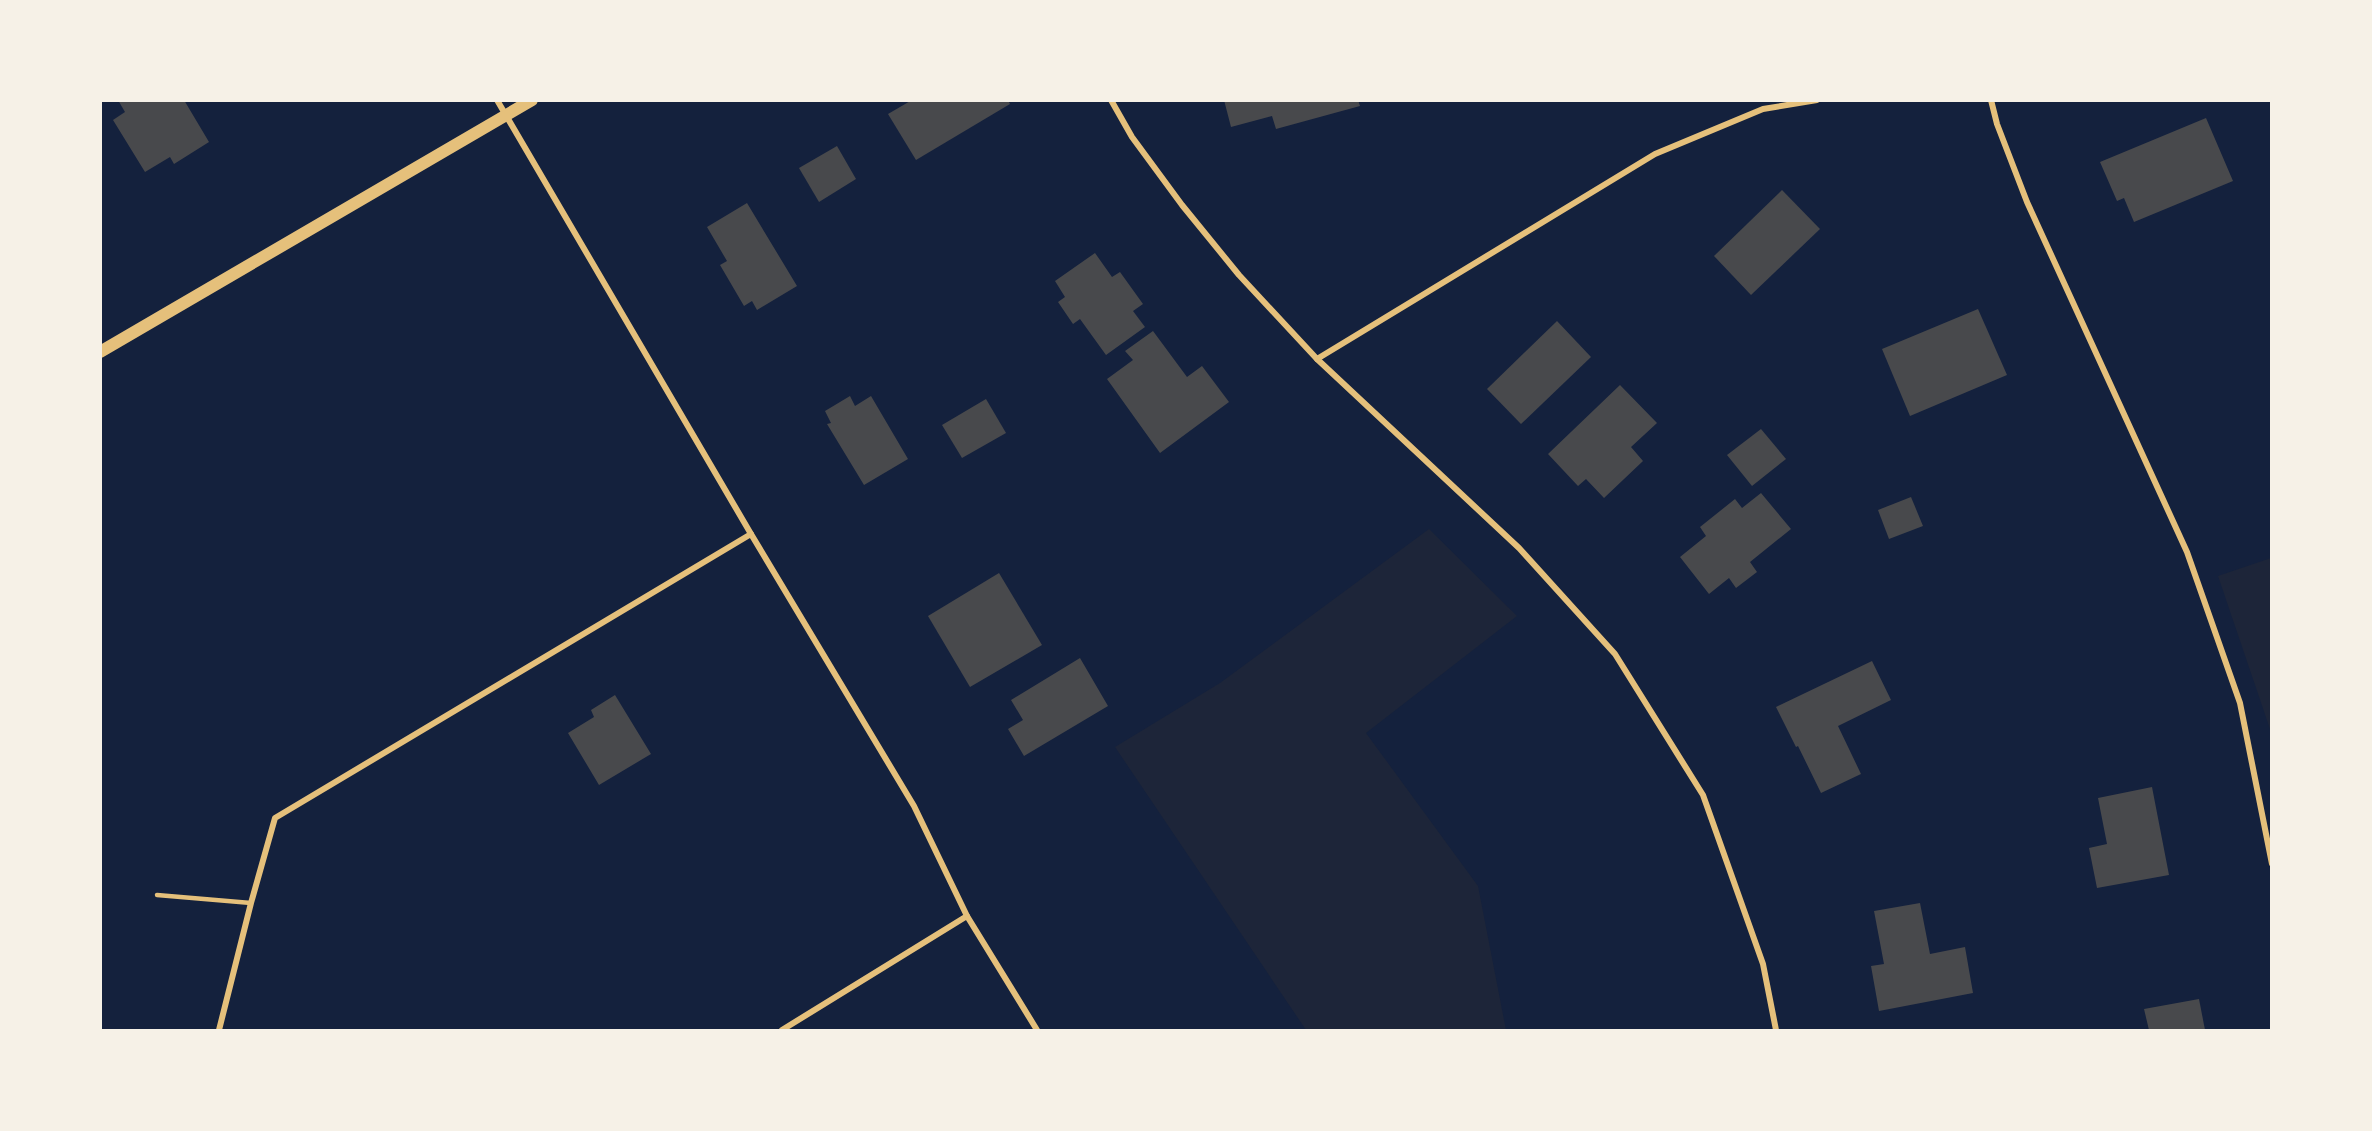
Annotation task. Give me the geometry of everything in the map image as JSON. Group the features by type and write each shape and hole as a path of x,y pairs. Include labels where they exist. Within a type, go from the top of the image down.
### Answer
{"main road":[{"path":"100,352 532,100"}],"street":[{"path":"497,100 751,534 914,806 967,916 1037,1030"},
{"path":"1111,100 1132,137 1182,205 1239,275 1317,359 1519,548 1615,654 1703,795 1763,964 1776,1030"},
{"path":"1317,359 1655,154 1763,110 1816,100"},
{"path":"1991,100 1997,124 2027,202 2187,552 2240,703 2271,864"},
{"path":"219,1030 275,819 751,534"},
{"path":"782,1030 967,916"}],"lane":[{"path":"157,895 251,903"}],"shaded area":[{"path":"1429,529 1517,616 1366,733 1478,886 1506,1030 1306,1030 1115,747 1220,683"},
{"path":"2272,558 2271,732 2218,576"}],"building":[{"path":"118,100 184,100 209,142 174,164 170,157 145,172 113,120 125,112"},
{"path":"912,100 1008,100 1010,104 916,160 888,114"},
{"path":"1224,100 1358,100 1360,106 1276,129 1272,116 1231,127"},
{"path":"2206,118 2233,181 2134,222 2124,198 2117,201 2100,162"},
{"path":"837,146 856,179 819,202 799,168"},
{"path":"1782,190 1820,229 1751,295 1714,256"},
{"path":"747,203 797,286 757,310 752,301 744,306 720,265 727,261 707,227"},
{"path":"1095,253 1112,277 1120,272 1143,304 1133,311 1145,327 1106,355 1080,319 1073,324 1058,302 1065,297 1055,281"},
{"path":"1978,309 2007,375 1910,416 1882,349"},
{"path":"1557,321 1591,357 1521,424 1487,389"},
{"path":"1153,331 1187,377 1202,366 1229,402 1160,453 1107,379 1133,360 1125,351"},
{"path":"1620,385 1657,423 1631,447 1643,461 1604,498 1586,479 1578,486 1548,454"},
{"path":"850,396 855,406 871,396 908,459 864,485 827,424 831,423 825,411"},
{"path":"986,399 1006,433 962,458 942,425"},
{"path":"1761,429 1786,459 1752,486 1727,455"},
{"path":"1761,493 1791,529 1750,562 1757,572 1736,588 1729,578 1709,594 1680,557 1706,536 1700,527 1735,499 1742,508"},
{"path":"1911,497 1923,526 1889,539 1878,510"},
{"path":"999,573 1042,645 970,687 928,616"},
{"path":"1080,658 1108,706 1024,756 1008,729 1023,720 1011,700"},
{"path":"1872,661 1891,700 1838,726 1861,774 1821,793 1776,707"},
{"path":"615,695 651,754 599,785 568,733 594,717 591,710"},
{"path":"2152,787 2169,875 2097,888 2089,848 2107,844 2098,798"},
{"path":"1920,903 1930,954 1965,947 1973,993 1879,1011 1871,966 1884,964 1874,911"},
{"path":"2199,999 2205,1030 2149,1030 2144,1009"}]}
